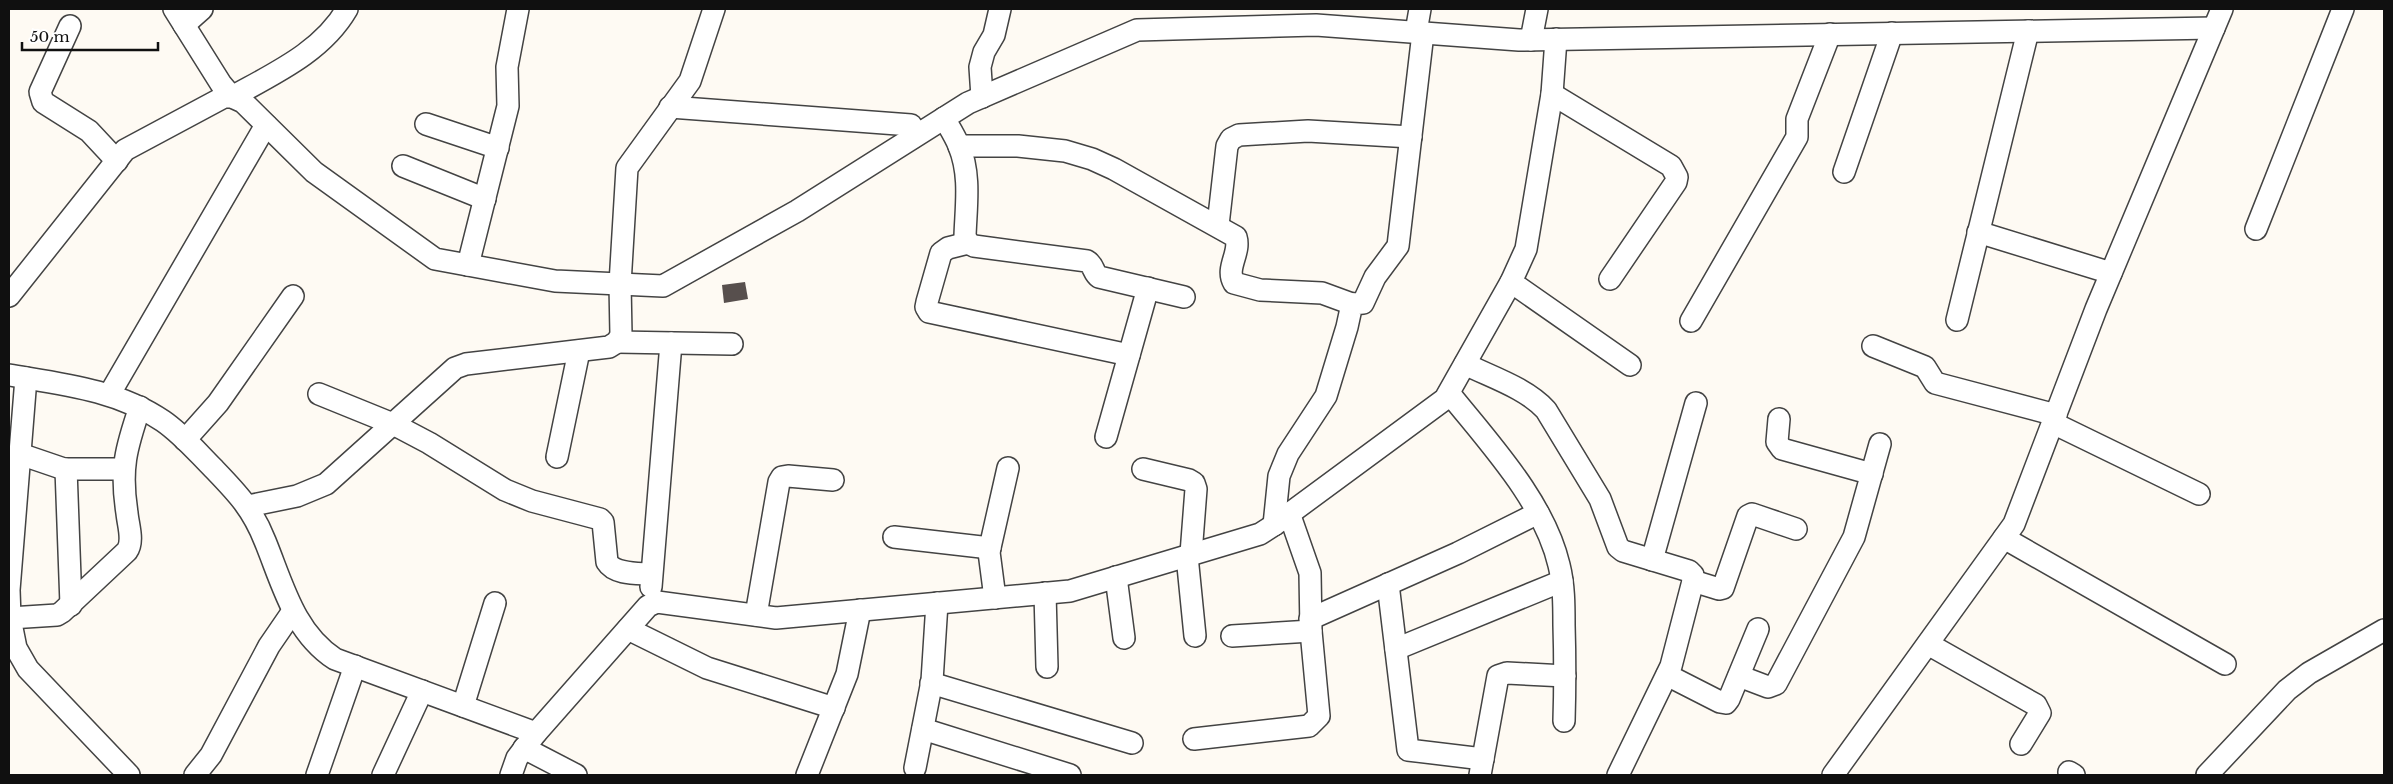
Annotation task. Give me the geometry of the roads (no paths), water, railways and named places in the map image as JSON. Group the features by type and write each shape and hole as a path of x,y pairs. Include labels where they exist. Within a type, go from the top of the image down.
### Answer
{"street":[{"path":"202,9 179,17 221,84 232,97"},
{"path":"232,97 295,62 326,38 338,24 347,9"},
{"path":"468,265 508,106 507,67 518,9"},
{"path":"248,506 297,496 326,484 455,368 466,364 609,347 617,342 621,335 620,284 627,168 685,89 695,70 714,9"},
{"path":"982,97 980,67 984,52 994,35 1000,9"},
{"path":"959,146 1018,146 1055,150 1092,159 1114,168 1218,225 1236,237 1238,242 1230,273 1234,282 1260,290 1322,292 1352,304 1363,303 1375,277 1398,246 1411,138 1420,33 1420,9"},
{"path":"1531,40 1537,9"},
{"path":"2256,229 2343,9"},
{"path":"9,296 125,150 224,97 232,97 243,102 314,172 436,260 555,281 663,286 797,211 944,118 982,97 1137,30 1196,18 1250,18 1420,33 1531,40 2028,31 2218,18 2111,273 2014,524 1833,775"},
{"path":"70,26 40,92 40,97 43,102 89,132 117,161"},
{"path":"1957,320 2028,31"},
{"path":"1844,172 1892,33"},
{"path":"1691,321 1797,137 1797,119 1830,34"},
{"path":"511,775 517,758 530,740 648,606 654,603 664,601 781,618 1070,591 1260,534 1282,519 1445,399 1449,393 1511,282 1529,240 1552,94 1556,39"},
{"path":"1552,94 1671,166 1675,172 1676,182 1610,279"},
{"path":"670,107 911,125 912,138"},
{"path":"944,118 959,146 967,181 965,236 968,243 974,246 1087,261 1092,264 1099,277 1184,297"},
{"path":"426,124 498,148"},
{"path":"109,395 266,125"},
{"path":"1218,225 1227,146 1231,139 1239,135 1308,130 1411,138"},
{"path":"403,166 485,199"},
{"path":"1978,232 2111,273"},
{"path":"968,243 948,248 940,254 926,307 929,312 1129,355"},
{"path":"1511,282 1630,365"},
{"path":"1106,436 1148,288"},
{"path":"185,440 218,402 293,296"},
{"path":"1194,739 1309,726 1316,722 1320,716 1310,625 1310,573 1282,519 1279,476 1288,454 1326,396 1352,304"},
{"path":"617,342 732,344"},
{"path":"654,603 651,574 671,343"},
{"path":"1873,346 1925,367 1935,382 2054,419 2199,494"},
{"path":"557,457 579,351"},
{"path":"1465,364 1526,394 1546,410 1600,499 1618,547 1623,551 1689,571 1693,575 1693,581 1667,675 1618,775"},
{"path":"128,775 28,669 16,648 10,618 9,590 13,498 20,454 18,377 109,395 140,407 165,422 185,440 248,506 260,529 303,629 322,650 335,659 463,706 530,740 576,775"},
{"path":"1449,393 1504,462 1538,513 1552,543 1562,581 1566,676 1564,721"},
{"path":"319,394 393,424 505,490 532,501 600,519 603,522 607,562 610,567 616,570 651,574"},
{"path":"1652,560 1696,403"},
{"path":"10,618 57,615 71,606 130,547 123,470 128,445 140,407"},
{"path":"1779,419 1777,442 1782,449 1872,474"},
{"path":"1739,676 1768,687 1776,684 1854,537 1880,444"},
{"path":"20,454 66,469 123,470"},
{"path":"995,598 989,559 990,548 1008,468"},
{"path":"66,469 71,606"},
{"path":"1143,469 1189,480 1194,483 1196,489 1189,555 1195,636"},
{"path":"756,615 778,482 782,477 788,476 833,480"},
{"path":"1232,636 1310,625 1388,584 1538,513"},
{"path":"1693,581 1718,589 1723,588 1748,516 1752,514 1796,529"},
{"path":"894,537 990,548"},
{"path":"2004,538 2225,664"},
{"path":"1116,577 1124,638"},
{"path":"1396,649 1562,581"},
{"path":"1388,584 1408,750 1482,767 1498,676 1507,673 1566,676"},
{"path":"1045,593 1047,667"},
{"path":"463,706 495,603"},
{"path":"915,768 931,683 938,603"},
{"path":"807,775 850,665 860,610"},
{"path":"195,775 211,755 269,646 294,611"},
{"path":"628,629 707,668 834,708"},
{"path":"1667,675 1720,702 1726,703 1758,630"},
{"path":"2207,775 2287,690 2308,673 2384,630"},
{"path":"1928,644 2036,705 2040,713 2021,744"},
{"path":"317,775 355,666"},
{"path":"931,683 1132,743"},
{"path":"383,775 422,691"},
{"path":"923,729 1070,775"}]}
